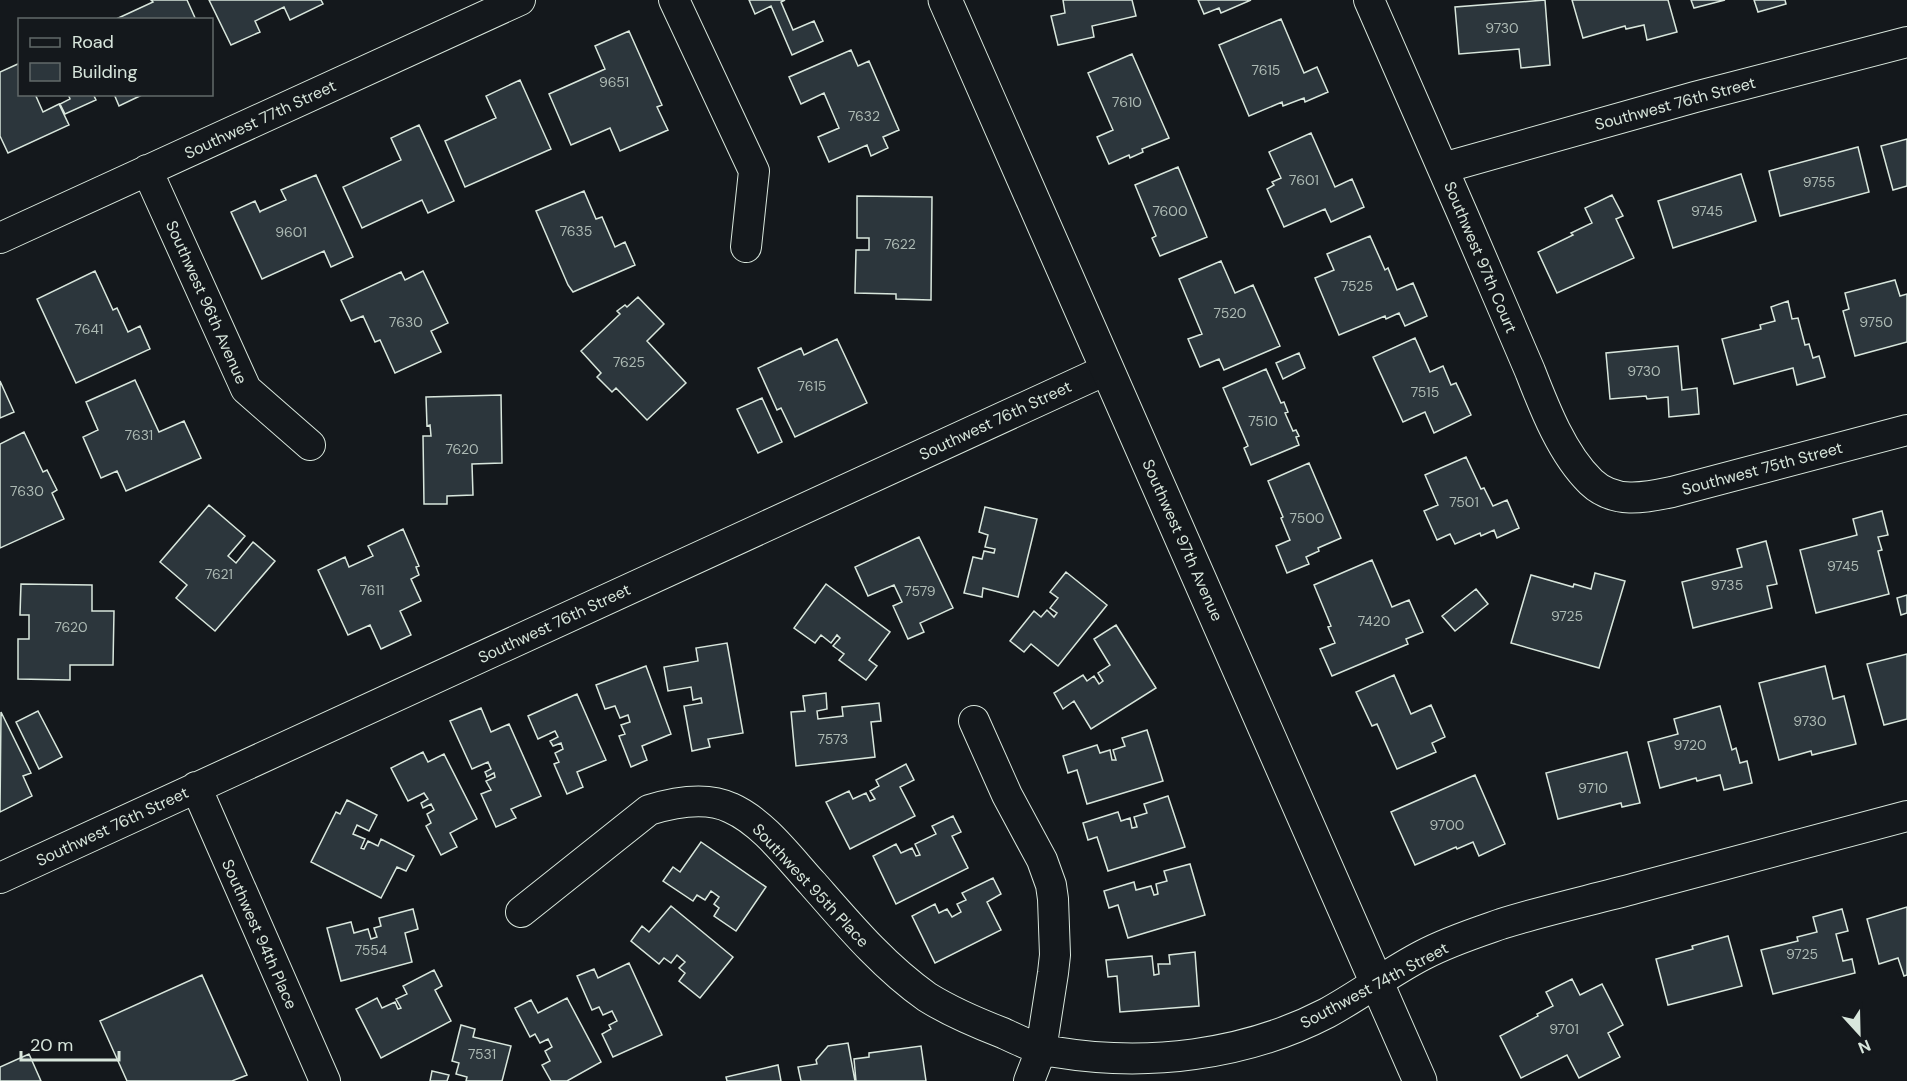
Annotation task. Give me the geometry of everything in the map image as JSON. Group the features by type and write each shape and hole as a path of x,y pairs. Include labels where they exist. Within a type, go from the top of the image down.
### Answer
{"street":[{"name":"Southwest 77th Street","path":"0,238 520,0"},
{"path":"674,0 754,171 746,247"},
{"name":"Southwest 97th Avenue","path":"945,0 1420,1081"},
{"name":"Southwest 97th Court","path":"1369,0 1554,426 1566,448 1592,483 1616,496"},
{"name":"Southwest 76th Street","path":"1443,168 1695,97 1907,42"},
{"name":"Southwest 96th Avenue","path":"147,170 246,388 310,446"},
{"name":"Southwest 76th Street","path":"0,878 1108,369"},
{"name":"Southwest 75th Street","path":"1616,496 1633,498 1672,492 1907,430"},
{"path":"974,721 1007,795 1042,860 1051,885 1055,955 1041,1050 1029,1081"},
{"name":"Southwest 94th Place","path":"196,787 325,1081"},
{"name":"Southwest 95th Place","path":"521,912 649,810 693,801 719,804 732,808 754,823 781,849 850,927 909,983 955,1013 1041,1050"},
{"name":"Southwest 74th Street","path":"1041,1050 1108,1059 1129,1059 1196,1054 1230,1048 1310,1021 1420,956 1504,923 1907,816"}],"building":[{"path":"151,0 187,0 195,18 118,18 153,2"},
{"path":"209,0 321,0 323,4 290,20 284,7 255,21 260,32 231,45"},
{"path":"749,0 785,0 781,2 793,30 814,21 823,41 792,55 771,6 755,14"},
{"path":"1063,0 1132,0 1136,16 1092,26 1094,37 1058,45 1051,16 1065,13"},
{"path":"1198,0 1251,0 1221,13 1219,8 1204,14"},
{"path":"1545,0 1550,65 1521,68 1519,49 1459,54 1455,7"},
{"path":"1572,0 1668,0 1677,32 1647,40 1644,25 1626,29 1625,26 1583,38"},
{"path":"1691,0 1725,0 1694,8"},
{"path":"1754,0 1785,0 1786,4 1758,12"},
{"path":"1281,19 1304,73 1317,67 1328,92 1305,102 1304,98 1283,106 1282,102 1249,116 1219,45"},
{"path":"629,31 662,105 657,107 668,130 620,151 610,128 571,145 549,94 605,69 595,46"},
{"path":"851,50 858,66 869,61 899,130 883,137 888,148 871,156 867,145 829,162 818,137 839,128 824,93 801,104 789,77"},
{"path":"1132,54 1169,138 1142,149 1143,152 1130,158 1129,155 1109,164 1097,137 1113,130 1088,73"},
{"path":"18,64 18,96 36,96 43,112 59,104 69,125 8,153 0,136 0,72"},
{"path":"520,80 551,149 465,187 445,141 496,118 486,96"},
{"path":"69,96 94,96 96,100 65,114 60,104 70,99"},
{"path":"115,96 140,96 119,106"},
{"path":"419,125 454,201 428,213 422,200 362,228 343,187 401,160 391,138"},
{"path":"1311,133 1335,187 1352,179 1364,207 1331,222 1325,209 1284,227 1267,189 1274,185 1272,182 1281,178 1269,152"},
{"path":"1907,139 1907,186 1893,190 1881,146"},
{"path":"1858,147 1869,192 1780,216 1769,171"},
{"path":"1178,167 1207,237 1160,256 1152,238 1156,236 1135,185"},
{"path":"1741,174 1756,221 1673,248 1658,201"},
{"path":"316,175 353,257 331,267 324,251 262,279 231,212 255,201 260,212 286,200 281,190"},
{"path":"584,191 596,219 602,217 615,247 625,242 635,265 573,292 536,211"},
{"path":"1612,195 1623,216 1616,219 1634,258 1557,293 1538,252 1592,223 1585,208"},
{"path":"857,196 932,197 931,300 896,299 896,294 855,293 856,250 869,250 869,238 857,238"},
{"path":"1370,236 1397,290 1413,283 1427,316 1405,326 1399,313 1386,319 1385,316 1339,335 1315,278 1334,270 1327,254"},
{"path":"1221,261 1235,293 1253,285 1280,346 1224,370 1219,359 1200,367 1188,339 1202,334 1179,279"},
{"path":"95,271 113,310 117,308 128,332 140,326 150,349 76,383 37,299"},
{"path":"423,271 448,323 431,331 441,352 395,373 380,340 375,342 363,316 351,321 341,300 401,272 405,280"},
{"path":"1895,280 1900,296 1907,294 1907,342 1855,356 1843,311 1849,309 1845,293"},
{"path":"638,297 664,324 647,341 686,383 647,420 616,388 612,392 597,377 601,373 581,351 620,314 617,311 625,305 627,307"},
{"path":"1788,301 1792,319 1798,318 1805,345 1809,344 1813,358 1819,356 1825,377 1797,385 1793,368 1734,384 1722,339 1761,329 1760,325 1775,321 1771,307"},
{"path":"1415,338 1430,372 1443,366 1451,385 1456,383 1471,415 1434,433 1425,412 1403,422 1373,357"},
{"path":"837,339 867,403 795,437 781,408 777,410 758,368 801,348 804,355"},
{"path":"1678,346 1682,390 1697,388 1699,414 1669,417 1668,397 1610,399 1606,353"},
{"path":"1299,353 1305,368 1283,379 1276,363"},
{"path":"1266,369 1281,403 1284,402 1288,412 1285,413 1293,431 1296,430 1299,436 1296,437 1299,445 1251,465 1244,448 1248,446 1223,388"},
{"path":"135,380 159,432 184,421 201,458 126,491 117,471 101,478 83,437 98,430 86,402"},
{"path":"0,381 14,412 0,418"},
{"path":"501,395 502,463 472,464 473,495 447,496 447,504 424,504 423,436 431,436 430,425 427,426 426,397"},
{"path":"762,398 782,442 758,453 737,409"},
{"path":"24,432 43,472 47,470 57,490 52,493 64,519 0,548 0,444"},
{"path":"1466,457 1481,489 1484,488 1493,506 1507,500 1519,528 1497,538 1494,530 1481,536 1480,533 1455,544 1450,534 1437,540 1424,511 1438,505 1425,475"},
{"path":"1309,463 1341,538 1318,548 1319,551 1306,557 1309,564 1287,573 1276,546 1290,540 1268,481"},
{"path":"209,505 245,536 228,556 236,563 253,542 275,561 215,631 176,598 187,585 160,562"},
{"path":"985,507 1037,519 1018,597 983,588 982,597 964,593 973,557 982,559 984,551 994,553 995,549 985,547 988,535 979,532"},
{"path":"1882,511 1888,535 1878,537 1882,550 1878,551 1889,594 1816,613 1800,550 1857,535 1853,519"},
{"path":"403,529 419,566 416,567 419,575 411,579 421,601 400,611 411,635 381,649 370,625 348,635 318,570 345,557 349,567 373,556 368,546"},
{"path":"919,537 953,608 920,623 924,632 908,639 893,606 902,602 894,585 868,596 855,567"},
{"path":"1766,541 1777,584 1767,586 1772,608 1693,628 1682,582 1742,567 1737,549"},
{"path":"1372,560 1392,607 1409,600 1423,632 1406,639 1408,644 1332,676 1320,649 1335,643 1328,627 1331,626 1314,585"},
{"path":"1066,572 1107,605 1058,666 1031,644 1024,652 1010,641 1034,611 1041,617 1047,610 1054,617 1057,613 1050,608 1058,598 1050,592"},
{"path":"1595,573 1625,581 1599,668 1511,643 1531,575 1573,587 1574,584 1591,589"},
{"path":"21,584 92,585 92,611 114,611 113,665 70,665 70,680 18,679 18,639 29,639 29,615 20,615"},
{"path":"826,584 890,632 869,660 877,666 866,680 839,660 844,654 833,646 840,638 837,635 831,643 821,635 815,643 794,628"},
{"path":"1476,589 1488,604 1455,631 1442,616"},
{"path":"1907,595 1907,613 1901,615 1897,598"},
{"path":"1116,625 1156,688 1091,729 1074,701 1063,709 1054,693 1083,675 1087,681 1094,676 1099,684 1103,681 1098,673 1110,665 1094,639"},
{"path":"727,643 743,733 708,739 710,747 692,751 684,706 702,703 701,698 693,700 691,687 668,691 664,667 698,661 696,648"},
{"path":"1907,654 1907,719 1884,725 1867,664"},
{"path":"646,666 671,734 642,746 647,760 631,767 619,736 625,734 621,725 630,722 628,715 620,718 615,706 605,709 596,685"},
{"path":"1825,666 1833,699 1844,696 1856,744 1812,755 1811,751 1779,760 1759,683"},
{"path":"1394,675 1411,714 1431,705 1445,737 1432,743 1436,752 1397,769 1377,724 1372,726 1356,692"},
{"path":"826,693 827,709 817,711 818,719 843,716 842,707 879,703 881,721 871,722 875,757 796,766 791,712 805,711 803,696"},
{"path":"577,694 606,760 577,772 583,787 567,794 554,764 559,762 555,753 563,749 561,743 553,746 550,741 558,737 555,731 538,739 528,716"},
{"path":"1720,706 1732,750 1736,748 1740,763 1747,761 1752,783 1724,790 1720,775 1697,781 1696,778 1660,788 1648,742 1678,734 1674,719"},
{"path":"481,708 491,732 509,724 541,796 511,809 516,818 496,827 481,794 491,790 486,781 495,777 494,773 487,777 485,772 491,769 488,762 472,769 450,721"},
{"path":"38,711 62,757 39,769 16,722"},
{"path":"1,712 31,773 23,776 32,796 0,812"},
{"path":"1147,730 1163,781 1087,804 1077,770 1068,773 1063,756 1097,745 1100,753 1110,750 1112,760 1116,760 1113,750 1125,746 1122,738"},
{"path":"423,752 428,762 444,754 477,819 450,833 457,847 441,855 426,826 431,823 427,814 434,810 431,804 423,808 421,803 428,799 424,793 408,801 391,768"},
{"path":"1627,752 1640,803 1622,807 1621,803 1558,819 1546,773"},
{"path":"906,764 914,780 900,787 915,816 850,849 826,802 849,791 853,799 866,793 870,801 875,799 870,791 879,786 876,780"},
{"path":"1475,775 1505,844 1479,856 1473,842 1415,865 1391,812"},
{"path":"1168,796 1185,847 1108,871 1097,837 1088,840 1083,823 1118,812 1121,821 1130,818 1132,828 1137,827 1134,817 1147,813 1144,804"},
{"path":"347,800 377,815 369,831 357,825 353,834 365,839 361,848 364,849 368,841 378,846 381,839 414,856 406,871 397,867 381,898 311,862 336,812 340,814"},
{"path":"953,816 961,832 952,836 968,868 896,904 873,856 896,844 901,853 912,848 916,856 920,855 915,844 936,834 932,826"},
{"path":"701,842 766,887 736,931 714,916 719,908 714,904 719,897 711,891 705,900 697,895 693,901 663,881 673,867 680,872"},
{"path":"1190,864 1205,915 1128,938 1118,905 1109,908 1104,891 1134,882 1136,890 1151,886 1154,895 1158,894 1156,884 1167,881 1164,871"},
{"path":"993,878 1001,894 987,902 1001,930 935,963 912,916 935,904 939,913 947,909 952,917 961,912 957,904 966,900 962,893"},
{"path":"671,906 733,957 700,998 679,981 685,973 679,968 685,962 677,955 671,963 664,958 659,964 631,941 642,926 649,932"},
{"path":"1907,907 1907,975 1904,976 1898,958 1879,964 1867,919"},
{"path":"413,909 418,929 405,933 412,962 341,981 327,928 351,922 354,933 368,929 371,939 377,937 374,928 381,926 379,918"},
{"path":"1842,909 1848,931 1836,934 1843,961 1852,959 1855,973 1773,994 1761,950 1798,941 1797,937 1817,932 1813,917"},
{"path":"1728,936 1742,986 1668,1005 1656,959"},
{"path":"1195,952 1199,1006 1120,1012 1117,976 1108,977 1106,960 1152,956 1154,975 1159,974 1158,964 1170,964 1169,955"},
{"path":"629,963 662,1035 613,1057 602,1034 611,1029 609,1025 617,1021 612,1011 603,1015 599,1007 592,1010 577,976 594,969 598,978"},
{"path":"434,970 442,986 435,990 451,1021 381,1058 356,1009 377,998 382,1008 395,1002 398,1009 401,1008 396,999 407,994 403,986"},
{"path":"202,975 247,1075 232,1081 127,1081 100,1021"},
{"path":"1572,979 1580,995 1602,984 1623,1025 1608,1033 1620,1057 1579,1078 1567,1055 1521,1078 1500,1036 1553,1006 1546,992"},
{"path":"567,998 601,1062 567,1081 551,1081 542,1065 550,1061 545,1051 552,1047 548,1039 540,1043 535,1034 530,1037 515,1008 531,1000 538,1013"},
{"path":"461,1025 475,1029 473,1037 511,1046 502,1081 466,1081 467,1077 456,1074 459,1063 452,1061"},
{"path":"848,1043 855,1081 801,1081 798,1067 817,1064 816,1060 828,1046"},
{"path":"921,1046 926,1081 856,1081 854,1059 869,1057 869,1053"},
{"path":"29,1054 41,1081 0,1081 0,1067"},
{"path":"778,1065 781,1081 727,1081 726,1077"},
{"path":"432,1071 449,1075 447,1081 430,1081"}]}
